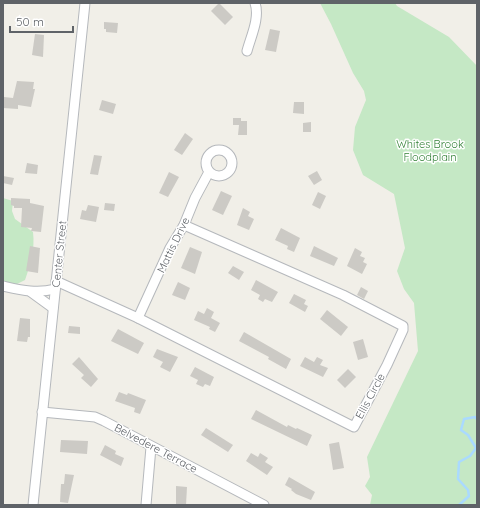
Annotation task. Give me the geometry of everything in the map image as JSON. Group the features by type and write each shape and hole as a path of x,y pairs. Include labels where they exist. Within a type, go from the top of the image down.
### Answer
{"street":[{"name":"Center Street","path":"33,505 85,3"},
{"path":"247,50 255,20 257,8 255,3"},
{"name":"Mattis Drive","path":"138,318 170,248 184,225 195,198 209,172"},
{"name":"Ellis Circle","path":"55,285 138,318 354,427 387,365 403,330 400,324 343,295 184,225"},
{"path":"3,286 40,292 55,285"},
{"path":"30,291 53,308"},
{"name":"Belvedere Terrace","path":"42,412 94,417 104,421 262,504"},
{"path":"146,505 152,447"}],"green space":[{"name":"Whites Brook Floodplain","path":"320,3 395,3 397,6 449,37 477,66 477,505 370,505 372,495 365,486 370,477 367,457 418,351 414,303 404,289 397,271 405,248 394,194 363,175 353,150 355,127 366,100 364,91 353,73"},
{"path":"3,198 13,201 12,211 15,219 33,232 33,250 29,268 25,280 17,284 3,283"}],"building":[{"path":"219,3 233,17 225,25 211,11"},
{"path":"104,22 118,23 117,33 106,32 106,29 104,29"},
{"path":"270,29 280,31 276,52 265,50"},
{"path":"35,34 44,35 43,57 32,55"},
{"path":"17,81 34,82 33,89 35,89 31,107 18,105 18,109 3,108 4,97 13,98"},
{"path":"102,100 116,104 113,114 99,110"},
{"path":"294,102 304,102 304,114 293,113"},
{"path":"233,118 241,118 241,121 247,121 247,135 238,135 239,125 233,125"},
{"path":"311,122 311,132 303,132 303,123"},
{"path":"185,133 193,139 182,155 174,150"},
{"path":"94,155 102,156 98,175 90,174"},
{"path":"27,163 38,165 37,174 25,173"},
{"path":"317,171 322,180 314,185 308,176"},
{"path":"169,172 179,177 168,197 159,193"},
{"path":"3,176 14,178 12,185 3,183"},
{"path":"221,191 232,196 223,215 212,210"},
{"path":"318,192 326,196 320,209 312,205"},
{"path":"11,198 30,199 30,203 44,206 41,232 31,231 32,228 21,227 22,208 14,208 14,206 11,205"},
{"path":"105,203 115,204 114,211 104,210"},
{"path":"88,205 99,207 96,222 80,219 82,210 86,211"},
{"path":"243,208 250,212 248,216 254,219 249,230 237,225"},
{"path":"281,228 300,238 294,252 287,249 288,246 275,240"},
{"path":"30,246 40,248 38,273 26,271"},
{"path":"314,246 338,258 334,266 310,256"},
{"path":"190,247 202,252 195,274 181,268"},
{"path":"355,248 362,252 360,256 365,258 363,262 367,264 362,274 347,266"},
{"path":"233,266 244,272 239,280 228,273"},
{"path":"256,280 278,292 272,302 265,299 263,302 258,299 260,295 251,290"},
{"path":"178,282 190,288 185,300 172,295"},
{"path":"361,287 368,291 364,299 357,295"},
{"path":"294,294 306,300 304,304 308,306 305,312 289,303"},
{"path":"207,308 214,312 211,318 220,323 215,332 209,329 210,327 194,320 198,311 204,314"},
{"path":"327,310 348,327 341,336 320,319"},
{"path":"20,318 30,319 30,337 28,337 27,342 17,341"},
{"path":"69,326 80,327 80,334 68,333"},
{"path":"118,329 144,343 138,354 111,341"},
{"path":"244,332 291,359 286,369 268,359 269,357 239,341"},
{"path":"363,339 368,357 358,360 353,342"},
{"path":"157,349 178,357 170,372 160,367 163,362 153,357"},
{"path":"79,357 98,379 91,387 81,378 84,375 72,364"},
{"path":"305,357 314,362 317,357 323,360 320,365 328,368 323,377 300,366"},
{"path":"195,367 214,377 210,386 205,384 203,387 196,384 198,380 190,376"},
{"path":"348,369 356,377 345,388 337,380"},
{"path":"119,392 127,395 128,393 146,400 140,414 134,412 135,408 115,401"},
{"path":"256,410 287,427 288,425 312,435 307,446 251,419"},
{"path":"206,428 233,445 228,452 201,435"},
{"path":"61,440 88,441 87,454 60,452"},
{"path":"339,442 344,468 333,470 329,444"},
{"path":"105,445 116,451 115,454 124,458 121,466 100,455"},
{"path":"251,453 258,457 260,453 268,458 265,462 273,467 267,475 246,461"},
{"path":"65,474 74,475 68,503 60,502 61,484 64,484"},
{"path":"289,477 315,492 311,500 296,494 291,490 292,489 285,485"},
{"path":"176,486 187,487 186,505 176,505"}],"waterway":[{"path":"459,505 469,496 468,490 458,479 459,462 470,456 476,448 468,435 461,430 464,419 475,417 477,419"}]}
